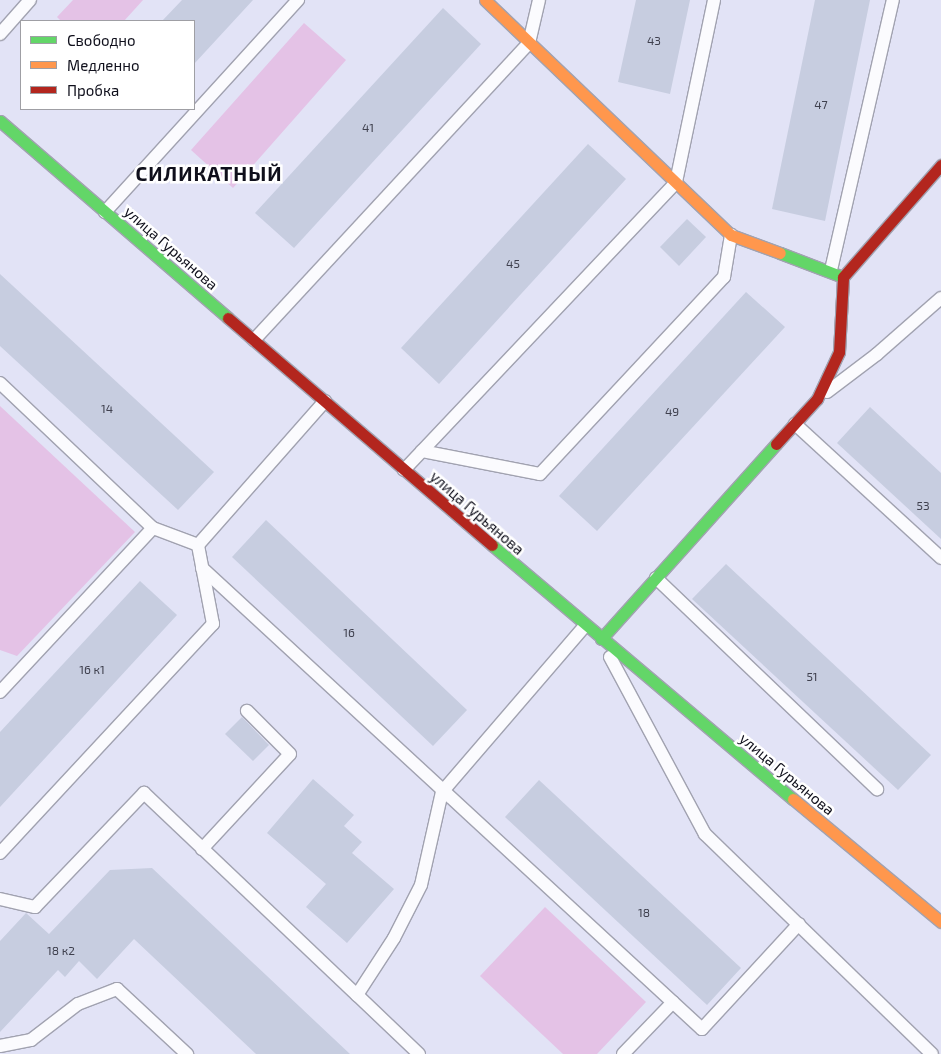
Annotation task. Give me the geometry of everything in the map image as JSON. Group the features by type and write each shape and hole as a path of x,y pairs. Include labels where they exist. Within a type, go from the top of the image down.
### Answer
{"street":[{"path":"485,0 730,235 837,274"},
{"name":"улица Гурьянова","path":"0,121 585,626 941,922"},
{"path":"601,639 817,399 839,352 837,274 941,166"}],"lane":[{"path":"0,34 30,0"},
{"path":"105,212 298,0"},
{"path":"254,340 530,43 539,0"},
{"path":"404,470 676,182 714,0"},
{"path":"837,274 893,0"},
{"path":"422,451 540,474 724,277 730,235"},
{"path":"817,399 877,354 941,298"},
{"path":"0,383 154,528 198,545"},
{"path":"198,545 325,401"},
{"path":"795,424 941,558"},
{"path":"0,692 154,528"},
{"path":"0,853 212,624 198,545"},
{"path":"202,568 442,792 494,835 702,1029 799,924"},
{"path":"656,578 877,789"},
{"path":"357,995 394,938 421,885 442,792 585,626"},
{"path":"601,639 705,834 932,1054"},
{"path":"202,849 290,754 247,711"},
{"path":"0,899 35,907 144,793 419,1054"},
{"path":"0,1046 31,1040 78,1004 117,989 186,1054"},
{"path":"623,1054 673,1002"}],"shaded area":[{"path":"73,0 143,0 125,20 60,20 57,17"},
{"path":"304,23 346,60 233,188 191,150"},
{"path":"0,406 135,532 17,656 0,650"},
{"path":"545,907 646,1002 597,1054 563,1054 480,976"}],"building":[{"path":"182,0 253,0 195,63 195,20 163,20"},
{"path":"636,0 690,0 670,94 618,82"},
{"path":"815,0 870,0 825,221 772,209"},
{"path":"443,8 481,44 294,248 255,213"},
{"path":"588,144 626,179 439,384 401,348"},
{"path":"687,219 706,237 679,266 660,247"},
{"path":"0,274 214,472 178,510 0,346"},
{"path":"746,292 785,327 597,531 559,496"},
{"path":"870,407 941,473 941,539 837,443"},
{"path":"266,520 467,710 433,746 232,557"},
{"path":"726,564 931,755 898,790 692,599"},
{"path":"140,581 177,615 0,807 0,732"},
{"path":"242,717 269,745 253,761 225,734"},
{"path":"313,779 354,815 344,826 362,842 352,853 394,889 347,943 306,907 326,884 267,833"},
{"path":"539,780 741,968 707,1005 505,817"},
{"path":"152,868 350,1054 256,1054 134,939 97,979 79,961 65,977 58,970 0,1032 0,941 26,913 49,934 110,870"}],"traffic: fast":[{"path":"0,121 228,318"},
{"path":"780,253 843,277"},
{"path":"601,639 776,444"},
{"path":"492,545 793,799"}],"traffic: slow":[{"path":"485,0 731,235 780,253"},
{"path":"793,799 941,922"}],"traffic: jam":[{"path":"776,444 817,399 839,352 843,277 941,165"},
{"path":"228,318 492,545"}],"district":[{"name":"СИЛИКАТНЫЙ","path":"209,173"}]}
